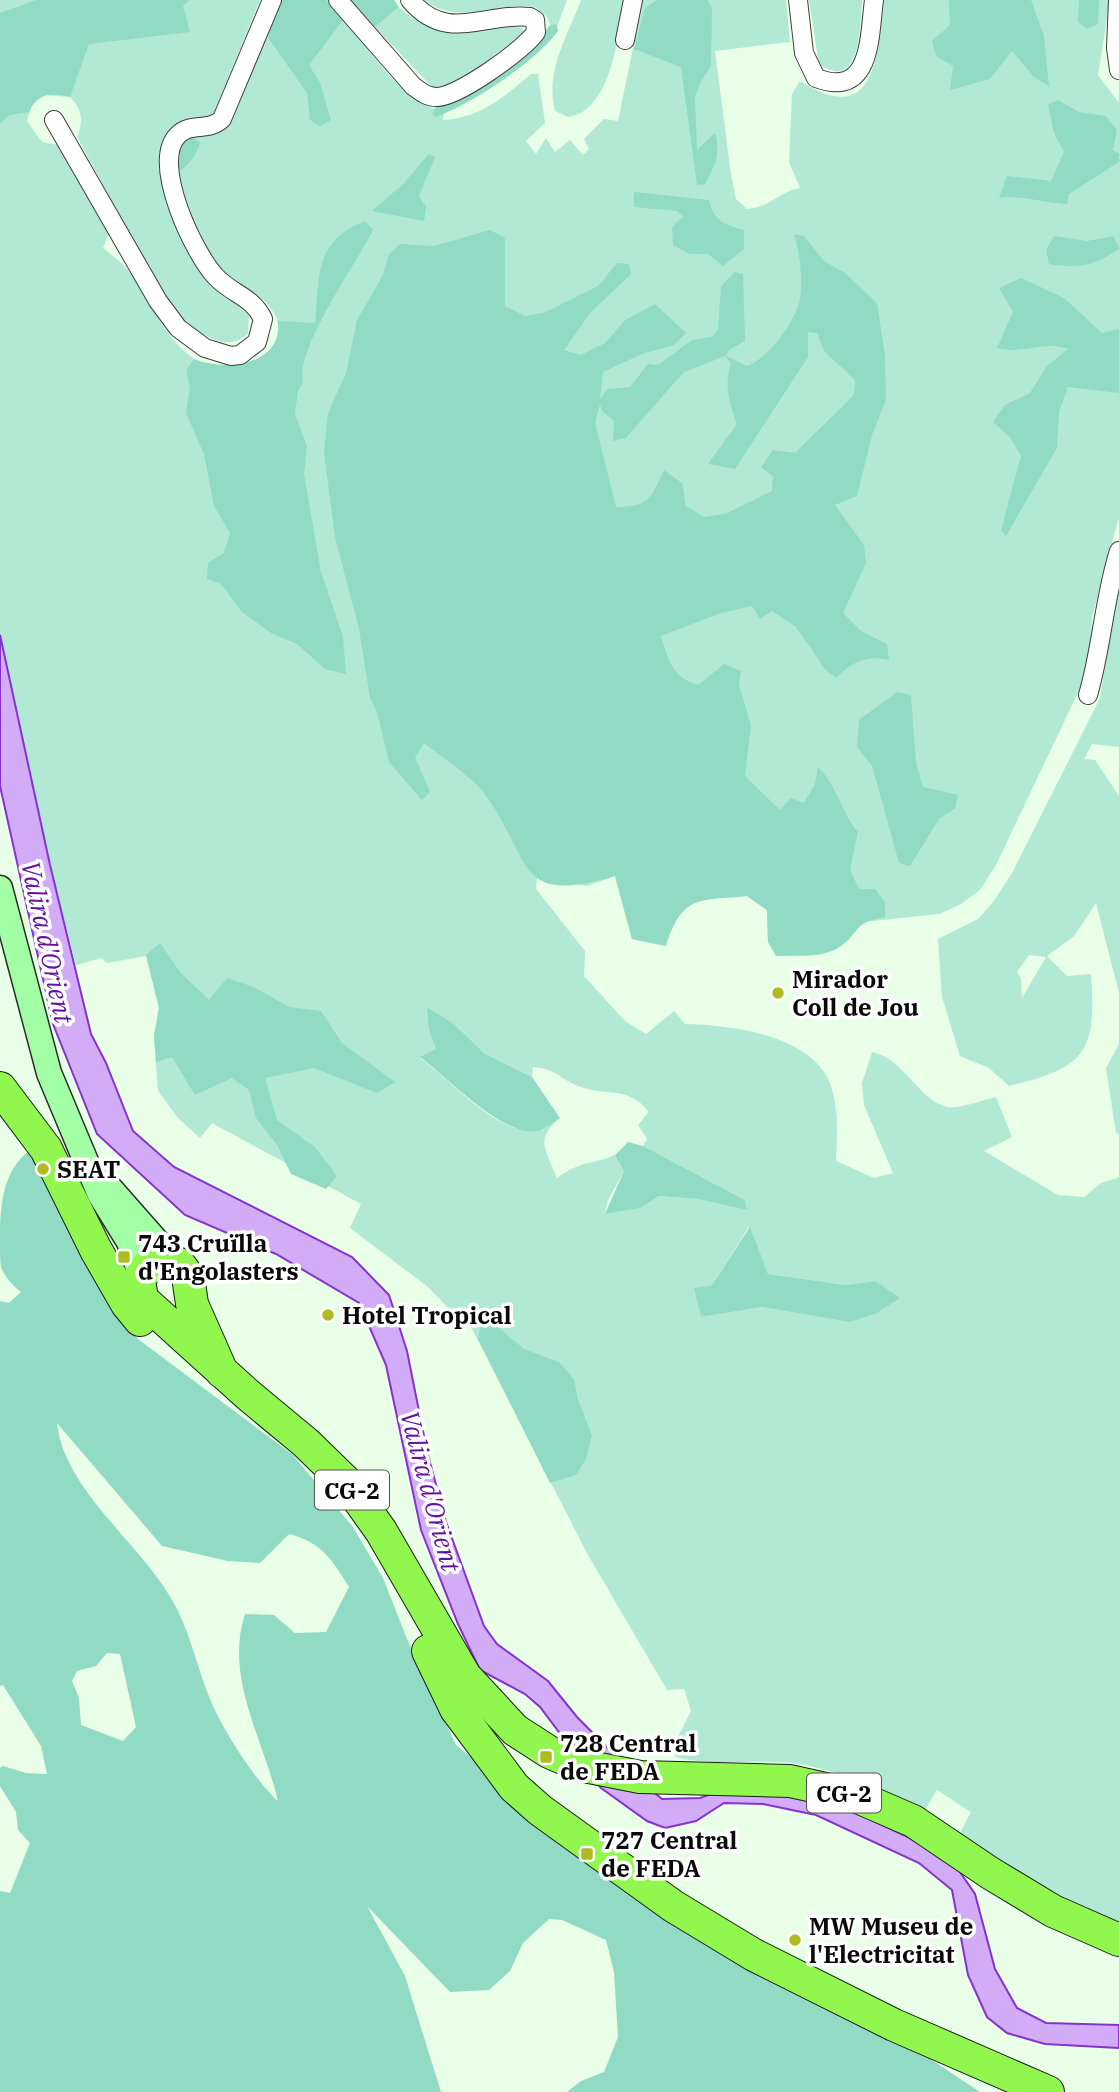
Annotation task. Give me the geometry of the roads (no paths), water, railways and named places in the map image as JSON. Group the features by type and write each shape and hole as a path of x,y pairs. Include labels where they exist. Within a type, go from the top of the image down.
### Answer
{"highway":[{"name":"CG-2","path":"0,1088 46,1149 91,1240 133,1286 222,1372 306,1443 346,1482 388,1544 450,1654 482,1698 515,1730 549,1752 579,1765 640,1777 745,1777 790,1781 853,1795 913,1821 990,1873 1053,1911 1119,1940"},
{"path":"175,1262 155,1262 133,1286 127,1304 152,1332 206,1372 247,1394"},
{"name":"CG-2","path":"175,1262 188,1276 188,1292 209,1348 222,1372"},
{"path":"133,1286 163,1311 174,1309 183,1302 188,1292"},
{"name":"CG-2","path":"388,1544 406,1601 456,1709 489,1757 514,1787 540,1810 673,1906 754,1955 894,2025 1048,2092"}],"main road":[{"path":"0,888 49,1073 91,1168 100,1195 129,1242 133,1286"},
{"path":"91,1168 175,1262"}],"street":[{"path":"54,120 167,316 205,348 231,356 240,355 257,342 263,319 250,299 228,287 206,262 178,208 168,170 168,157 178,134 209,127 222,119 272,0"},
{"path":"338,0 413,86 425,95 438,97 452,94 468,85 536,32 535,20 524,16 472,24 440,22 410,0"},
{"path":"625,40 633,0"},
{"path":"798,0 806,63 817,78 837,84 854,78 862,68 874,0"},
{"path":"1118,0 1116,48 1119,70"},
{"path":"1088,695 1097,663 1107,594 1119,551"}],"water":[{"name":"Valira d'Orient","path":"0,635 50,865 91,1034 106,1063 133,1131 174,1167 352,1257 389,1295 407,1351 427,1451 446,1522 484,1626 497,1644 548,1681 577,1717 639,1780 662,1799 700,1798 728,1788 775,1790 837,1804 949,1856 975,1894 995,1969 1017,2008 1046,2023 1119,2025 1119,2048 1045,2044 1007,2033 987,2017 968,1975 952,1890 919,1863 816,1815 763,1804 724,1803 696,1821 665,1828 647,1821 601,1788 540,1707 525,1694 480,1670 458,1624 421,1530 386,1365 359,1303 276,1254 185,1215 97,1134 53,1024 0,786"}],"place":[{"name":"Mirador Coll de Jou","path":"778,993"},
{"name":"SEAT","path":"43,1169"},
{"name":"743 Cruïlla d'Engolasters","path":"124,1257"},
{"name":"Hotel Tropical","path":"328,1315"},
{"name":"728 Central de FEDA","path":"546,1757"},
{"name":"727 Central de FEDA","path":"587,1854"},
{"name":"MW Museu de l'Electricitat","path":"795,1940"}]}
